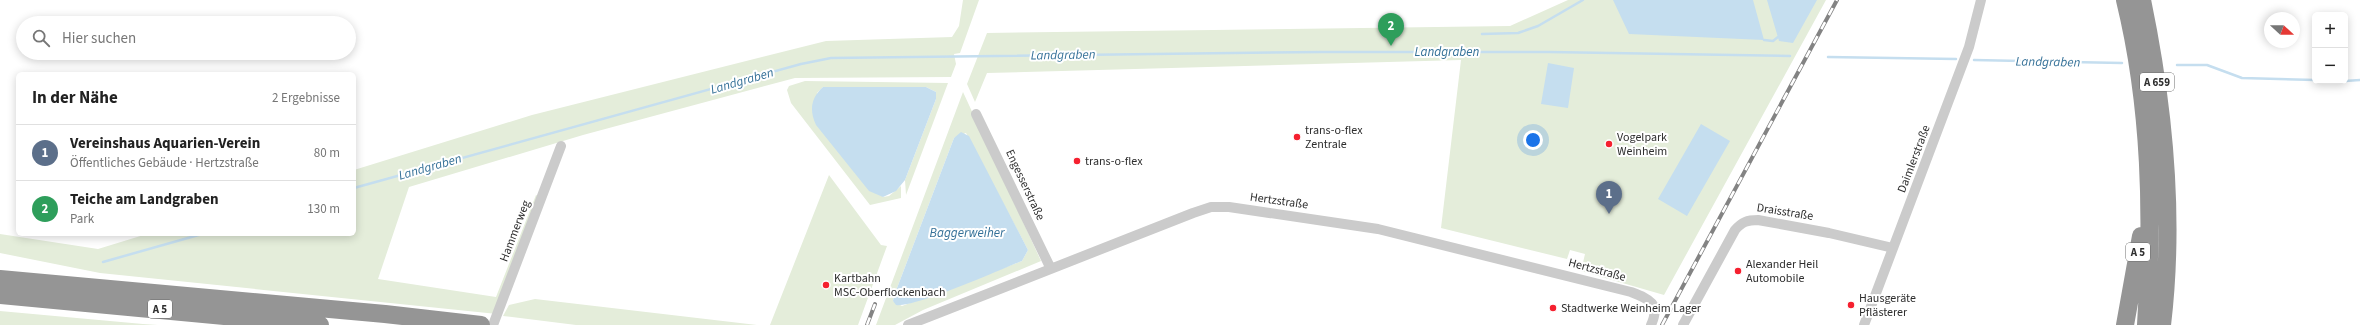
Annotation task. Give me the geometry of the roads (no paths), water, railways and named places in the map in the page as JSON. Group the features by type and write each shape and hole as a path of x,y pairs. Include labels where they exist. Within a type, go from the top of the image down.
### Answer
{"highway":[{"name":"A 659","path":"2125,0 2133,34 2144,104 2150,178 2150,234 2146,325"},
{"name":"A 659","path":"2142,0 2160,101 2166,164 2166,257 2162,323"},
{"name":"A 5","path":"2125,325 2150,178"},
{"name":"A 5","path":"0,279 385,314 481,325"},
{"name":"A 5","path":"0,295 320,325"}],"street":[{"name":"Daimlerstraße","path":"1864,325 1969,47 1981,0"},
{"name":"Engesserstraße","path":"976,114 1050,267"},
{"name":"Hammerweg","path":"493,325 561,146"},
{"name":"Hertzstraße","path":"908,325 1050,267 1202,209 1224,207 1378,229 1631,292 1650,300 1655,307 1651,325"},
{"name":"Draisstraße","path":"1683,325 1735,230 1741,223 1748,220 1829,233 1892,248"}],"water":[{"path":"1613,0 1753,0 1764,40 1629,34"},
{"path":"1767,0 1817,0 1793,43 1779,41"},
{"path":"1548,63 1574,68 1568,108 1541,104"},
{"path":"823,87 926,87 936,92 936,99 905,180 896,191 883,197 869,191 816,125 812,114 812,104 816,95"},
{"path":"1701,124 1730,141 1687,216 1658,199"},
{"name":"Baggerweiher","path":"961,132 969,136 1028,250 1022,261 977,280 920,301 896,305 893,301 894,296 954,138"}],"waterway":[{"path":"1482,34 1518,33 1538,26 1583,0"},
{"path":"1764,40 1773,41 1778,37"},
{"name":"Landgraben","path":"356,187 801,64 831,58 1321,52 1549,52 1790,56"},
{"name":"Landgraben","path":"1828,57 1956,59"},
{"name":"Landgraben","path":"1974,60 2122,63"},
{"name":"Landgraben","path":"2177,65 2207,65 2242,78 2312,80"},
{"name":"Landgraben","path":"2348,81 2360,80"},
{"name":"Landgraben","path":"103,262 195,236"}],"railway":[{"path":"1662,325 1837,0"},
{"path":"867,325 875,304"}],"place":[{"name":"Teiche am Landgraben","path":"1391,46"},
{"name":"trans-o-flex Zentrale","path":"1297,137"},
{"name":"Vogelpark Weinheim","path":"1609,144"},
{"name":"trans-o-flex","path":"1077,161"},
{"name":"Vereinshaus Aquarien-Verein","path":"1609,214"},
{"name":"Alexander Heil Automobile","path":"1738,271"},
{"name":"Kartbahn MSC-Oberflockenbach","path":"826,285"},
{"name":"Hausgeräte Pflästerer","path":"1851,305"},
{"name":"Stadtwerke Weinheim Lager","path":"1553,308"}]}
